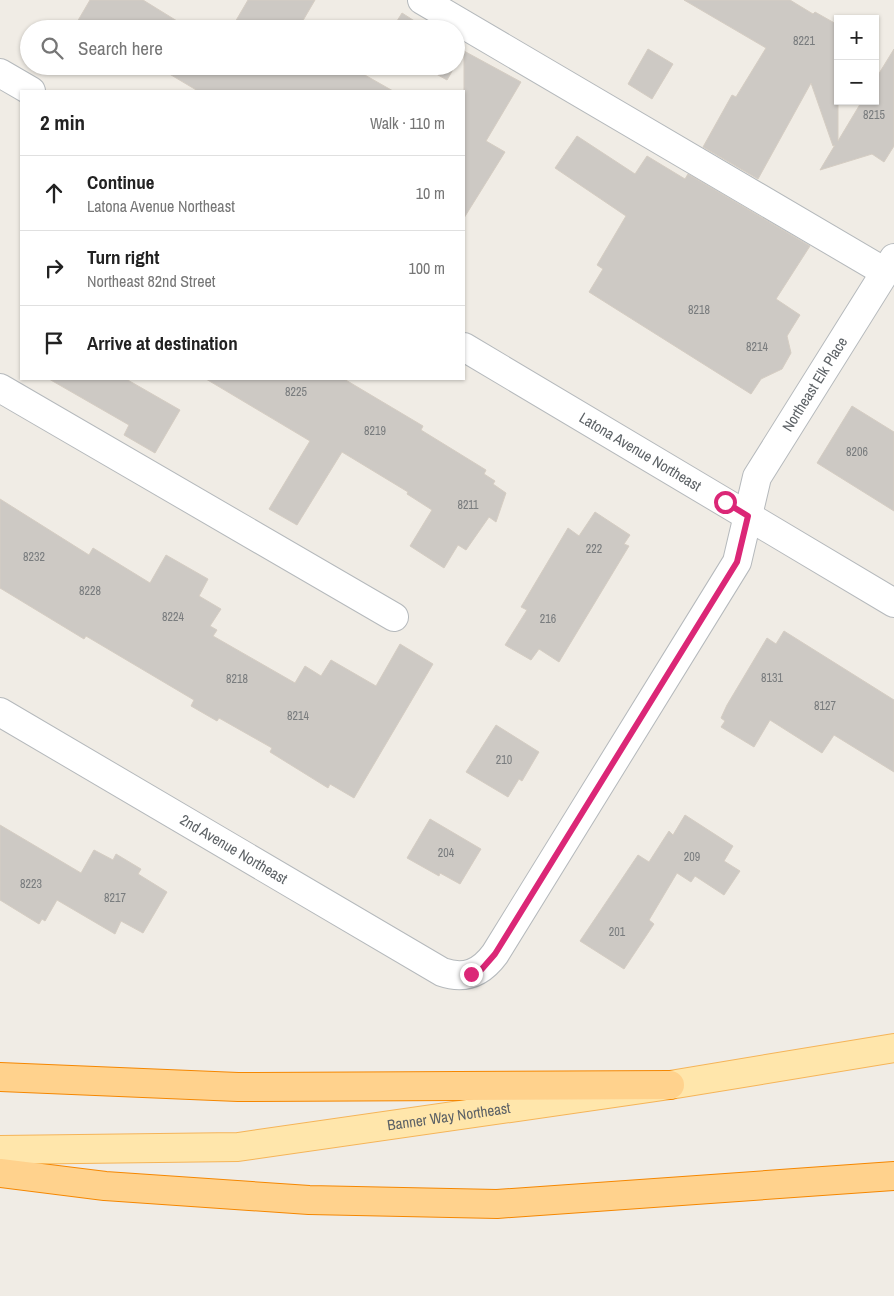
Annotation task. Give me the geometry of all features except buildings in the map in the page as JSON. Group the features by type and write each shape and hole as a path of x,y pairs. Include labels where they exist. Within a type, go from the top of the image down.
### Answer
{"highway":[{"path":"0,1077 238,1087 670,1085"},
{"path":"0,1173 105,1186 309,1200 497,1204 894,1176"}],"main road":[{"name":"Banner Way Northeast","path":"0,1150 238,1147 670,1085 894,1048"}],"street":[{"path":"422,0 457,20"},
{"path":"465,24 890,265"},
{"path":"0,73 30,90"},
{"name":"Northeast Elk Place","path":"471,974 481,970 495,954 737,562 757,477 890,265"},
{"name":"Latona Avenue Northeast","path":"465,348 894,603"},
{"path":"0,388 394,617"},
{"name":"2nd Avenue Northeast","path":"0,712 442,972 462,976 471,974"}],"route":[{"path":"471,974 481,970 495,954 737,562 748,516 725,502"}]}
